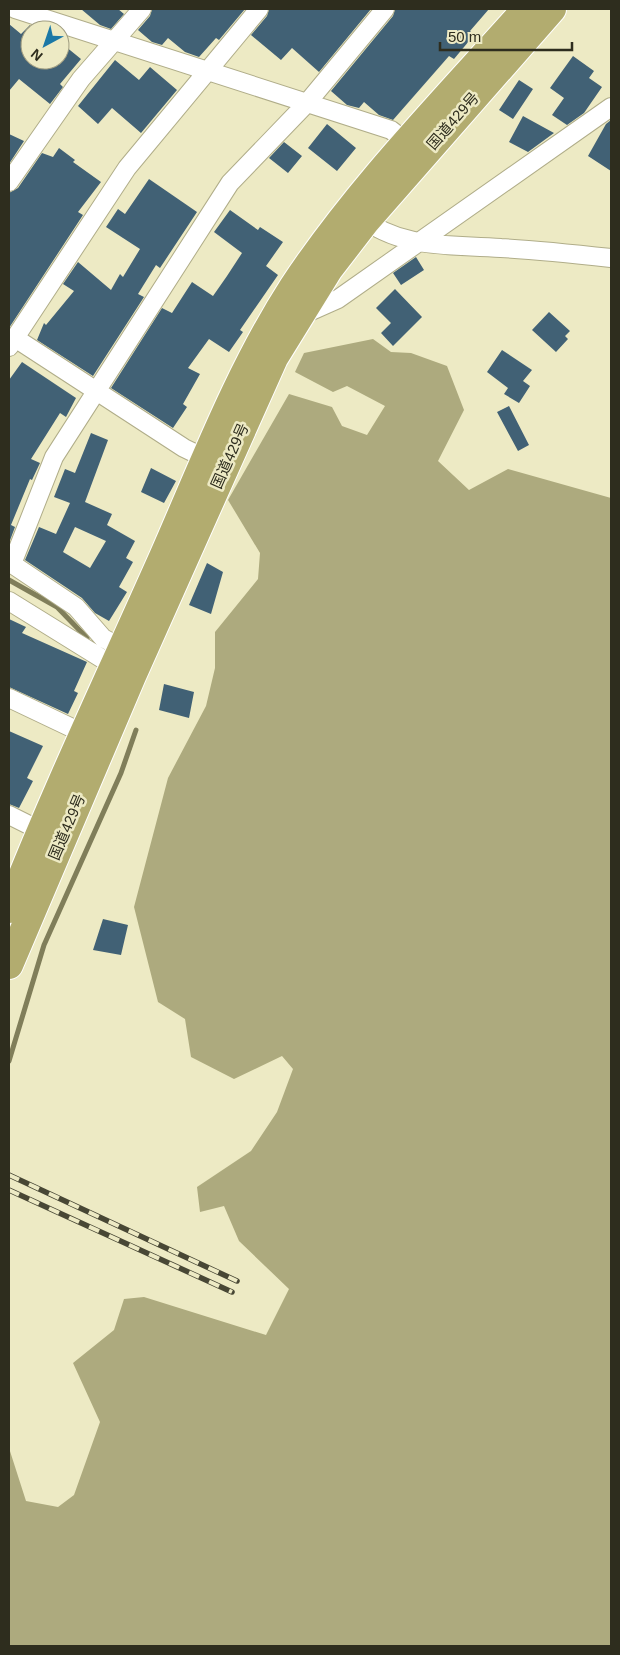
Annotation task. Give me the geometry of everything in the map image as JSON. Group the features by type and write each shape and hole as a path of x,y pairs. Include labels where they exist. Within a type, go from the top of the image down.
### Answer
{"highway":[{"name":"国道429号","path":"9,965 51,836 215,463 251,360 271,324 323,244 358,215 415,149 526,9"},
{"name":"国道429号","path":"415,149 552,9"},
{"name":"国道429号","path":"215,463 274,358 329,269 358,215"},
{"name":"国道429号","path":"9,909 51,836"}],"street":[{"path":"9,182 81,79 142,9"},
{"path":"215,463 184,448 96,389 12,342 127,168 259,9"},
{"path":"127,662 76,607 10,563 54,457 230,183 307,103 385,9"},
{"path":"17,13 115,41 391,130 415,149"},
{"path":"299,316 338,299 419,244 611,107"},
{"path":"358,215 375,229 419,244 500,248 611,258"},
{"path":"9,601 127,662"},
{"path":"9,698 93,738"},
{"path":"9,815 51,836"}],"shaded area":[{"path":"373,339 391,352 411,353 447,366 464,410 438,461 469,490 508,469 611,498 611,1646 9,1646 9,1448 26,1501 58,1507 74,1495 100,1422 73,1363 114,1330 124,1299 144,1297 266,1335 289,1289 239,1241 224,1206 200,1212 197,1187 251,1151 277,1112 293,1069 282,1056 234,1079 191,1057 185,1019 158,1002 134,907 168,778 206,706 215,668 215,632 258,579 260,553 228,500 289,394 332,407 342,426 367,435 385,406 347,386 333,392 295,372 304,353"}],"building":[{"path":"81,9 118,9 124,14 111,29 100,25"},
{"path":"152,9 245,9 219,40 216,38 199,57 185,52 168,38 162,45 152,42 138,30 150,16"},
{"path":"269,9 371,9 319,72 292,48 281,60 251,35 267,16"},
{"path":"395,9 489,9 470,31 474,35 454,59 449,56 393,120 379,115 364,102 359,108 347,105 331,91 393,16"},
{"path":"9,24 20,33 20,70 70,70 70,50 81,59 60,84 63,87 50,104 19,79 9,91"},
{"path":"573,56 594,71 589,78 602,87 584,113 567,125 552,115 564,98 550,88"},
{"path":"115,60 139,80 150,67 177,90 141,133 112,108 98,124 78,106"},
{"path":"519,80 533,89 513,119 499,110"},
{"path":"523,116 554,133 528,152 509,142"},
{"path":"611,120 611,171 588,156 606,124"},
{"path":"327,124 356,148 337,171 308,148"},
{"path":"9,134 24,141 9,164"},
{"path":"284,142 302,156 288,173 269,158"},
{"path":"59,148 75,160 73,162 101,182 78,212 83,215 9,328 9,193 18,188 42,153 53,157"},
{"path":"149,179 197,212 160,268 156,265 138,294 144,297 93,376 37,340 44,323 46,325 74,291 63,284 78,262 111,290 120,274 123,277 140,249 106,227 118,209 125,214"},
{"path":"230,210 258,230 260,227 283,242 266,266 278,275 240,330 243,332 229,352 209,339 188,368 200,374 183,404 187,407 173,428 111,388 162,308 172,313 192,282 213,296 227,276 242,253 214,232"},
{"path":"416,257 424,270 401,285 393,273"},
{"path":"395,289 422,317 393,346 381,333 391,323 376,308"},
{"path":"549,312 570,331 565,336 568,339 556,352 532,330"},
{"path":"502,350 532,370 523,381 530,386 519,403 504,394 508,388 487,372"},
{"path":"22,362 76,398 66,417 60,413 31,459 40,463 32,480 30,479 11,525 15,527 9,543 9,380"},
{"path":"509,406 529,445 518,451 497,412"},
{"path":"91,433 108,440 85,502 112,514 107,525 135,541 126,558 133,562 119,587 127,592 109,621 95,613 82,598 25,560 39,527 56,534 70,503 54,497 65,469 75,473","holes":["75,527 106,541 90,568 63,552"]},
{"path":"151,468 176,481 164,503 141,492"},
{"path":"207,563 223,572 211,614 189,605"},
{"path":"9,619 26,627 22,633 87,662 74,691 78,693 68,714 9,687"},
{"path":"164,684 194,692 189,718 159,710"},
{"path":"9,731 43,746 27,778 33,781 19,808 9,804"},
{"path":"103,919 128,925 121,955 93,950"}],"waterway":[{"path":"9,580 57,607 87,638"},
{"path":"9,1061 44,945 121,773 136,730"}],"railway":[{"path":"9,1175 237,1281"},
{"path":"9,1190 232,1292"}]}
